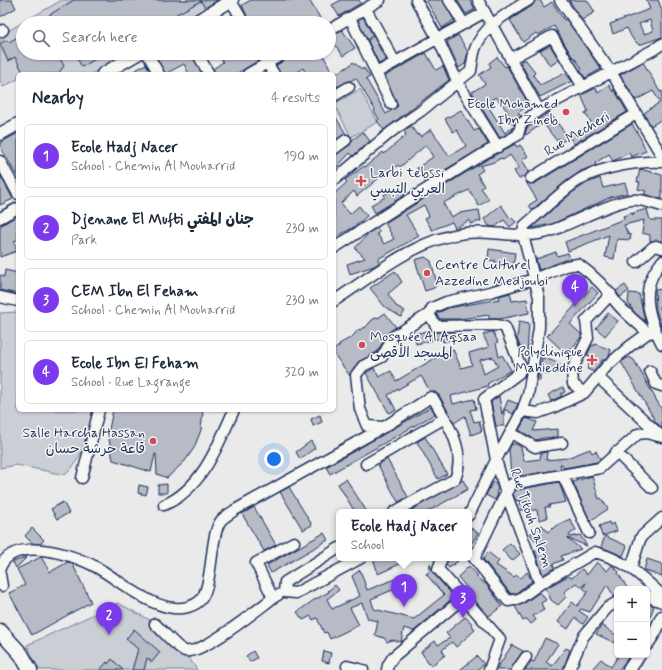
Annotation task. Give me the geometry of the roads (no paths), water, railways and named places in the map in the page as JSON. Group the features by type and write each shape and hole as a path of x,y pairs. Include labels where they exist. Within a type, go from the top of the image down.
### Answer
{"highway":[{"path":"0,631 21,654 30,670"},
{"path":"0,643 18,662 22,670"}],"main road":[{"path":"205,16 231,0"},
{"path":"107,72 127,60"},
{"path":"0,134 16,125"},
{"path":"650,640 662,617"},
{"path":"629,670 638,658"}],"street":[{"path":"231,0 240,16"},
{"path":"336,26 380,0"},
{"path":"416,0 438,39 458,83 498,147"},
{"path":"449,0 464,24"},
{"path":"478,0 539,110"},
{"path":"336,178 391,132 458,83 471,71 475,50 482,37 492,24 529,0"},
{"path":"560,0 611,72 662,156"},
{"path":"366,9 395,62"},
{"path":"376,72 486,12"},
{"path":"350,18 391,104"},
{"path":"510,58 552,36 583,87"},
{"path":"336,247 483,154 518,136 520,124 539,110 662,44"},
{"path":"151,60 158,72"},
{"path":"201,60 208,72"},
{"path":"251,72 271,60"},
{"path":"267,62 273,72"},
{"path":"336,95 349,87"},
{"name":"Rue Mecheri","path":"531,178 636,114"},
{"path":"336,148 346,140"},
{"path":"0,161 16,190"},
{"path":"472,509 522,411 528,395 539,328 539,297 523,235 524,226 583,177 624,166 653,161 662,162"},
{"path":"336,300 407,254 439,240 465,233 523,235 544,233 623,201 638,199 662,206"},
{"path":"0,218 16,209"},
{"path":"636,262 653,247 656,246 662,248"},
{"path":"652,333 648,299 651,278 662,261"},
{"path":"384,427 367,426 360,409 356,375 363,366 382,357 394,336 429,314 432,308 446,302 490,292 534,279 566,266 578,264 594,275 616,301 652,333 662,344"},
{"path":"584,393 572,384 572,370 588,338 586,321 611,294"},
{"path":"0,297 16,301"},
{"name":"Rue Titouh Salem","path":"429,314 436,326 497,325 505,327 521,367 520,373 483,395 496,460 506,493 540,584"},
{"path":"522,411 538,413 584,393 630,346 652,333"},
{"path":"650,371 656,384 662,386"},
{"path":"598,377 662,437"},
{"path":"0,568 6,558 17,551 42,550 69,556 96,567 131,591 152,602 182,607 192,605 199,602 205,592 216,533 220,521 235,510 384,427 431,397 454,433 460,469 455,479 400,509"},
{"path":"82,478 98,412"},
{"path":"164,505 178,500 194,485 218,446 233,412"},
{"path":"366,464 445,418"},
{"path":"511,432 535,447 562,443"},
{"path":"662,437 646,433 638,434 616,452 600,468 563,476 512,484 472,555 508,602 519,599 540,584 595,552 614,558 631,568 662,595"},
{"path":"616,452 652,488"},
{"path":"563,476 589,533"},
{"path":"631,568 641,537 662,518"},
{"path":"273,598 256,563 294,542"},
{"path":"284,592 285,582 336,550"},
{"path":"155,624 181,649 189,651 217,639 273,598 284,592 296,594 356,561"},
{"path":"441,561 438,569 462,598 492,628 500,639 490,670"},
{"path":"0,574 2,586"},
{"path":"650,597 662,602"},
{"path":"388,670 388,665 393,657 462,598"},
{"path":"569,670 583,637 607,608 614,604"},
{"path":"517,670 526,657"},
{"path":"347,666 363,670"}],"place":[{"name":"Ecole Mohamed Ibn Zineb","path":"566,112"},
{"name":"Larbi tebssi العربي التبسي","path":"361,181"},
{"name":"Centre Culturel Azzedine Medjoubi","path":"427,273"},
{"name":"Ecole Ibn El Feham","path":"575,307"},
{"name":"Mosquée Al Aqsaa المسجد الأقصى","path":"362,345"},
{"name":"Polyclinique Mahieddine","path":"592,360"},
{"name":"Salle Harcha Hassan قاعة حرشة حسان","path":"153,441"},
{"name":"Ecole Hadj Nacer","path":"404,607"},
{"name":"CEM Ibn El Feham","path":"463,618"},
{"name":"Djenane El Mufti جنان المفتي","path":"109,635"}]}
